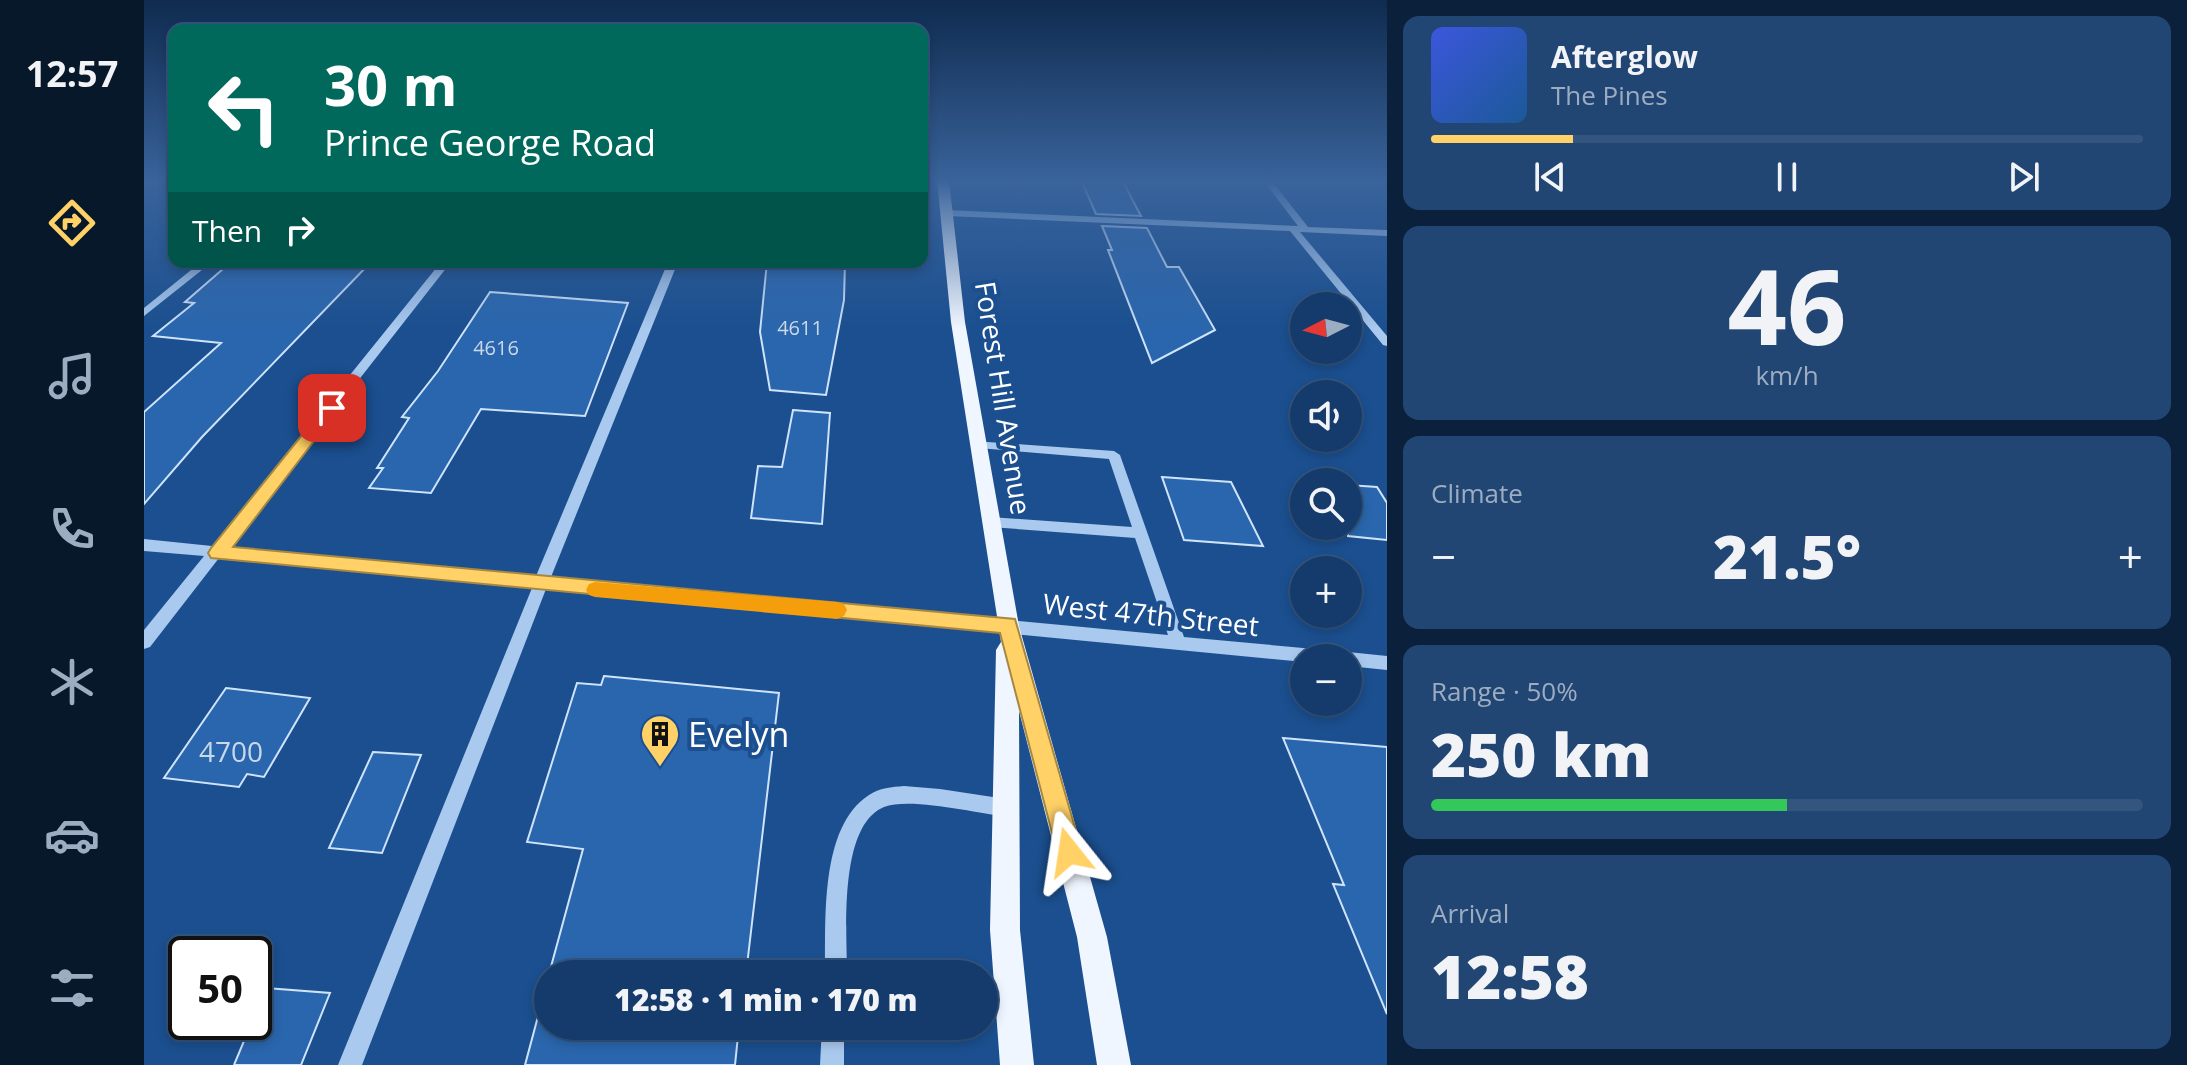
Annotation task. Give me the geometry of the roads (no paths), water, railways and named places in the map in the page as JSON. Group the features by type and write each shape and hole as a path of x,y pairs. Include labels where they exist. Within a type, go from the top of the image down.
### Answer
{"main road":[{"name":"Forest Hill Avenue","path":"949,230 958,322 1008,626 1092,937 1114,1065"},
{"name":"Forest Hill Avenue","path":"1008,626 1005,930 1017,1065"}],"street":[{"path":"1293,230 1387,343"},
{"path":"1319,230 1387,233"},
{"path":"144,313 200,268"},
{"path":"144,642 441,268"},
{"path":"350,1065 671,268"},
{"path":"978,444 1114,455 1178,642"},
{"path":"990,522 1140,533"},
{"name":"West 47th Street","path":"144,545 541,585 1290,653"},
{"path":"1362,660 1387,663"},
{"path":"837,960 840,864 854,819 877,800 915,796 1006,808"},
{"path":"832,1065 833,1040"}],"place":[{"name":"Evelyn","path":"660,768"}]}
